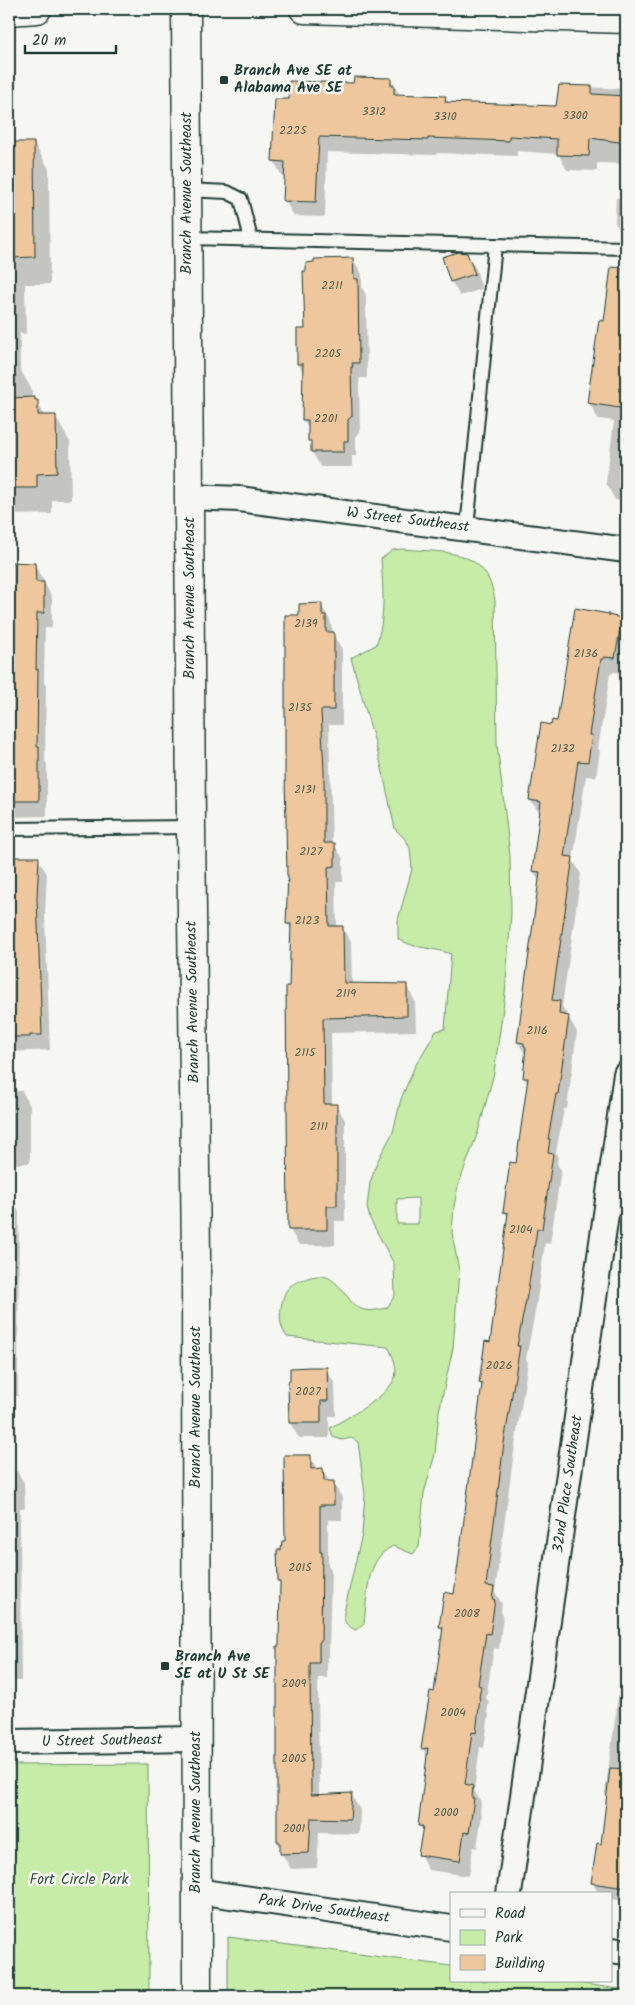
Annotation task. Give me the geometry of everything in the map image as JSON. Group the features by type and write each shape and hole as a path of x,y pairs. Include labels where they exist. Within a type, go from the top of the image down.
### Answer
{"main road":[{"path":"9,11 37,9"},
{"name":"Branch Avenue Southeast","path":"186,9 191,827 196,1257 197,1996"},
{"path":"304,9 626,19"}],"street":[{"name":"W Street Southeast","path":"190,497 239,499 626,550"},
{"name":"32nd Place Southeast","path":"509,1892 626,1074"},
{"name":"U Street Southeast","path":"9,1742 196,1740"},
{"name":"Park Drive Southeast","path":"196,1891 450,1928"},
{"path":"612,1950 626,1952"}],"lane":[{"path":"187,190 226,192 241,199 251,239"},
{"path":"187,238 626,248"},
{"path":"467,528 495,245"},
{"path":"9,829 191,827"}],"green space":[{"path":"393,550 434,551 462,556 474,562 491,583 495,601 497,744 510,856 511,914 505,994 494,1073 478,1132 458,1186 454,1206 452,1233 459,1271 453,1348 439,1411 435,1454 424,1493 419,1547 413,1554 393,1546 377,1560 369,1579 364,1623 356,1630 346,1624 344,1612 362,1534 365,1494 358,1442 352,1438 342,1440 333,1437 330,1428 374,1401 389,1387 394,1380 396,1372 395,1363 388,1347 287,1337 282,1327 280,1316 283,1298 289,1287 310,1277 323,1276 332,1280 342,1289 354,1305 364,1310 387,1308 395,1295 394,1264 370,1219 367,1207 370,1183 377,1162 393,1132 401,1099 414,1068 436,1031 445,1029 451,954 411,945 398,939 398,920 412,869 410,848 405,839 395,829 381,764 351,658 376,645 383,613 381,559","holes":["418,1198 418,1224 397,1224 397,1199"]},
{"name":"Fort Circle Park","path":"148,1764 149,1996 9,1996 9,1765"},
{"path":"228,1937 450,1966 450,1982 571,1982 626,1990 626,1996 228,1996"}],"building":[{"path":"354,77 391,78 391,85 394,85 394,94 446,96 445,102 556,106 559,85 592,86 592,94 626,96 626,143 590,138 589,156 557,155 557,139 509,136 509,141 319,137 316,202 283,201 285,162 272,161 275,99 289,99 289,81 353,83"},
{"path":"9,142 34,142 35,257 9,258"},
{"path":"458,252 467,253 475,274 450,282 442,257"},
{"path":"353,258 354,279 358,279 359,363 352,363 353,367 351,367 352,416 348,420 348,441 344,441 344,452 311,452 311,441 308,441 308,420 302,420 303,364 297,364 297,329 305,329 303,271 306,271 306,263 314,262 314,259"},
{"path":"611,267 626,268 626,409 587,403 599,320 604,321"},
{"path":"35,397 35,400 38,400 38,415 56,415 57,473 37,474 37,488 9,488 9,398"},
{"path":"9,562 35,563 36,582 44,582 44,613 37,613 36,670 38,669 37,747 39,747 39,801 9,801"},
{"path":"322,603 322,615 326,615 326,632 334,632 334,710 321,710 324,771 324,843 335,843 335,866 328,867 329,926 343,926 344,983 407,984 407,1016 323,1018 324,1104 337,1104 337,1206 327,1206 327,1230 288,1230 286,986 289,986 291,924 286,924 288,875 285,772 285,615 299,615 299,604"},
{"path":"575,608 622,618 615,658 604,657 604,659 601,659 589,735 592,735 588,762 578,761 564,856 573,857 552,1000 560,1001 559,1014 569,1016 558,1094 556,1094 548,1139 550,1139 548,1153 553,1154 542,1229 537,1229 517,1346 520,1346 504,1443 486,1586 494,1587 492,1599 495,1600 490,1634 486,1633 478,1685 481,1686 476,1733 472,1732 465,1784 473,1786 472,1798 474,1798 469,1833 464,1832 460,1861 418,1855 423,1826 418,1826 428,1748 421,1749 430,1691 434,1692 443,1627 439,1627 444,1592 454,1594 482,1384 479,1383 485,1341 490,1342 508,1213 503,1212 510,1162 516,1163 528,1078 523,1078 526,1047 524,1043 517,1042 540,872 532,871 541,802 529,800 541,723 551,725 552,720 557,721"},
{"path":"9,857 39,857 37,898 42,1035 30,1035 30,1037 9,1037"},
{"path":"327,1367 328,1401 321,1401 321,1423 289,1423 288,1382 290,1381 290,1368"},
{"path":"284,1455 311,1455 311,1469 323,1468 324,1481 334,1481 334,1505 320,1505 320,1552 322,1552 321,1642 319,1642 319,1663 310,1663 311,1795 352,1793 350,1819 311,1818 309,1853 280,1854 280,1842 277,1842 277,1646 279,1646 280,1582 278,1582 277,1550 281,1550 282,1541 285,1541"},
{"path":"610,1768 626,1769 626,1888 591,1883 597,1843 601,1844"}],"place":[{"name":"Branch Ave SE at Alabama Ave SE","path":"224,80"},
{"name":"Branch Ave SE at U St SE","path":"165,1666"}]}
